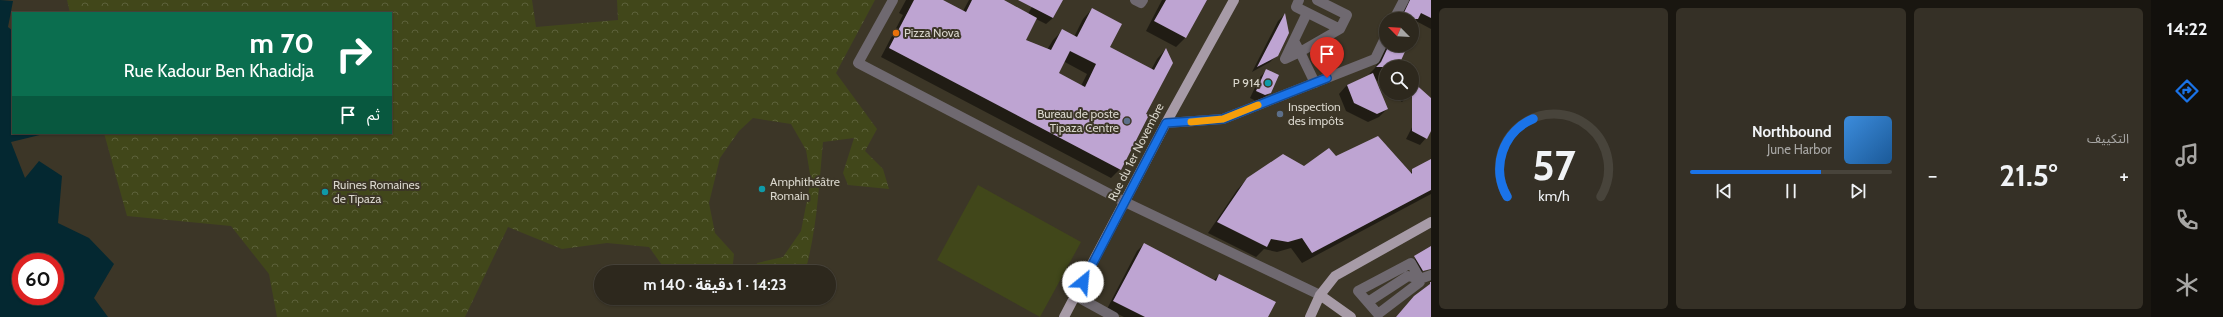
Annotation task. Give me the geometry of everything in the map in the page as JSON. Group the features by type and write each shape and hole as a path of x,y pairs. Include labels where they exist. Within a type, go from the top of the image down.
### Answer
{"main road":[{"name":"Rue du 1er Novembre","path":"1064,317 1166,123 1234,0"},
{"path":"1310,317 1320,295 1335,276 1431,222"},
{"path":"1320,295 1351,317"}],"street":[{"path":"893,0 858,63 1125,202 1320,295"},
{"path":"1134,0 1141,3 1143,0"},
{"path":"1299,0 1296,7 1340,29"},
{"path":"1307,13 1286,59 1340,29 1347,14 1317,0"},
{"path":"1398,12 1404,0"},
{"path":"1294,41 1315,83"},
{"path":"1166,123 1223,119 1375,59 1379,51"},
{"path":"1411,263 1420,279 1420,282 1378,314 1358,291 1411,263"},
{"path":"1368,302 1408,276 1420,279 1431,275"},
{"path":"1076,296 1114,317"}],"green space":[{"path":"67,0 532,0 536,27 618,20 617,0 875,0 836,73 877,129 865,151 883,169 889,189 848,185 843,173 854,138 823,142 815,224 807,265 757,265 757,263 783,257 801,231 811,180 806,150 791,124 753,118 739,131 720,158 709,203 715,233 734,254 733,265 662,265 649,247 607,243 562,249 508,227 465,317 277,317 269,274 231,226 127,216 104,134 392,134 392,12 70,12"},
{"path":"978,185 1081,242 1040,317 937,260"}],"water":[{"path":"0,0 13,1 8,27 12,30 12,134 44,134 11,142 25,178 39,161 62,176 58,223 89,238 114,264 94,298 108,317 0,317"}],"building":[{"path":"914,0 943,0 966,12 972,0 1004,0 1037,18 1026,40 1051,50 1062,29 1077,37 1092,8 1122,24 1110,47 1154,70 1166,48 1173,63 1146,114 1149,115 1121,170 889,48","holes":["1070,51 1096,64 1085,87 1059,73"]},
{"path":"1018,0 1063,0 1053,18"},
{"path":"1166,0 1207,0 1186,38 1154,21"},
{"path":"1410,0 1431,0 1431,18 1421,13 1419,17 1419,12 1404,12"},
{"path":"1285,13 1289,33 1278,56 1257,67"},
{"path":"1386,52 1405,52 1401,60 1382,60"},
{"name":"P 914","path":"1266,69 1279,75 1271,93 1265,95 1256,91"},
{"path":"1373,73 1379,87 1379,100 1384,100 1388,109 1377,114 1354,103 1347,85"},
{"path":"1419,87 1431,98 1431,131 1427,139 1412,131 1412,100 1419,100"},
{"path":"1378,136 1412,174 1412,169 1431,159 1431,190 1312,253 1302,238 1288,242 1271,239 1267,247 1217,222 1247,178 1283,154 1304,166 1329,148 1336,156"},
{"path":"1144,243 1216,281 1219,274 1276,302 1268,317 1145,317 1113,301"},
{"path":"1431,246 1431,269 1423,271 1414,256"},
{"path":"1430,282 1431,317 1396,317 1414,296 1430,284"}],"slow traffic":[{"path":"1191,122 1223,119 1258,105"}],"place":[{"name":"Pizza Nova","path":"896,33"},
{"name":"P 914","path":"1268,83"},
{"name":"Inspection des impôts","path":"1280,114"},
{"name":"Bureau de poste Tipaza Centre","path":"1127,121"},
{"name":"Amphithéâtre Romain","path":"762,189"},
{"name":"Ruines Romaines de Tipaza","path":"325,192"}],"route":[{"path":"1083,282 1166,123 1223,119 1327,78"}]}
